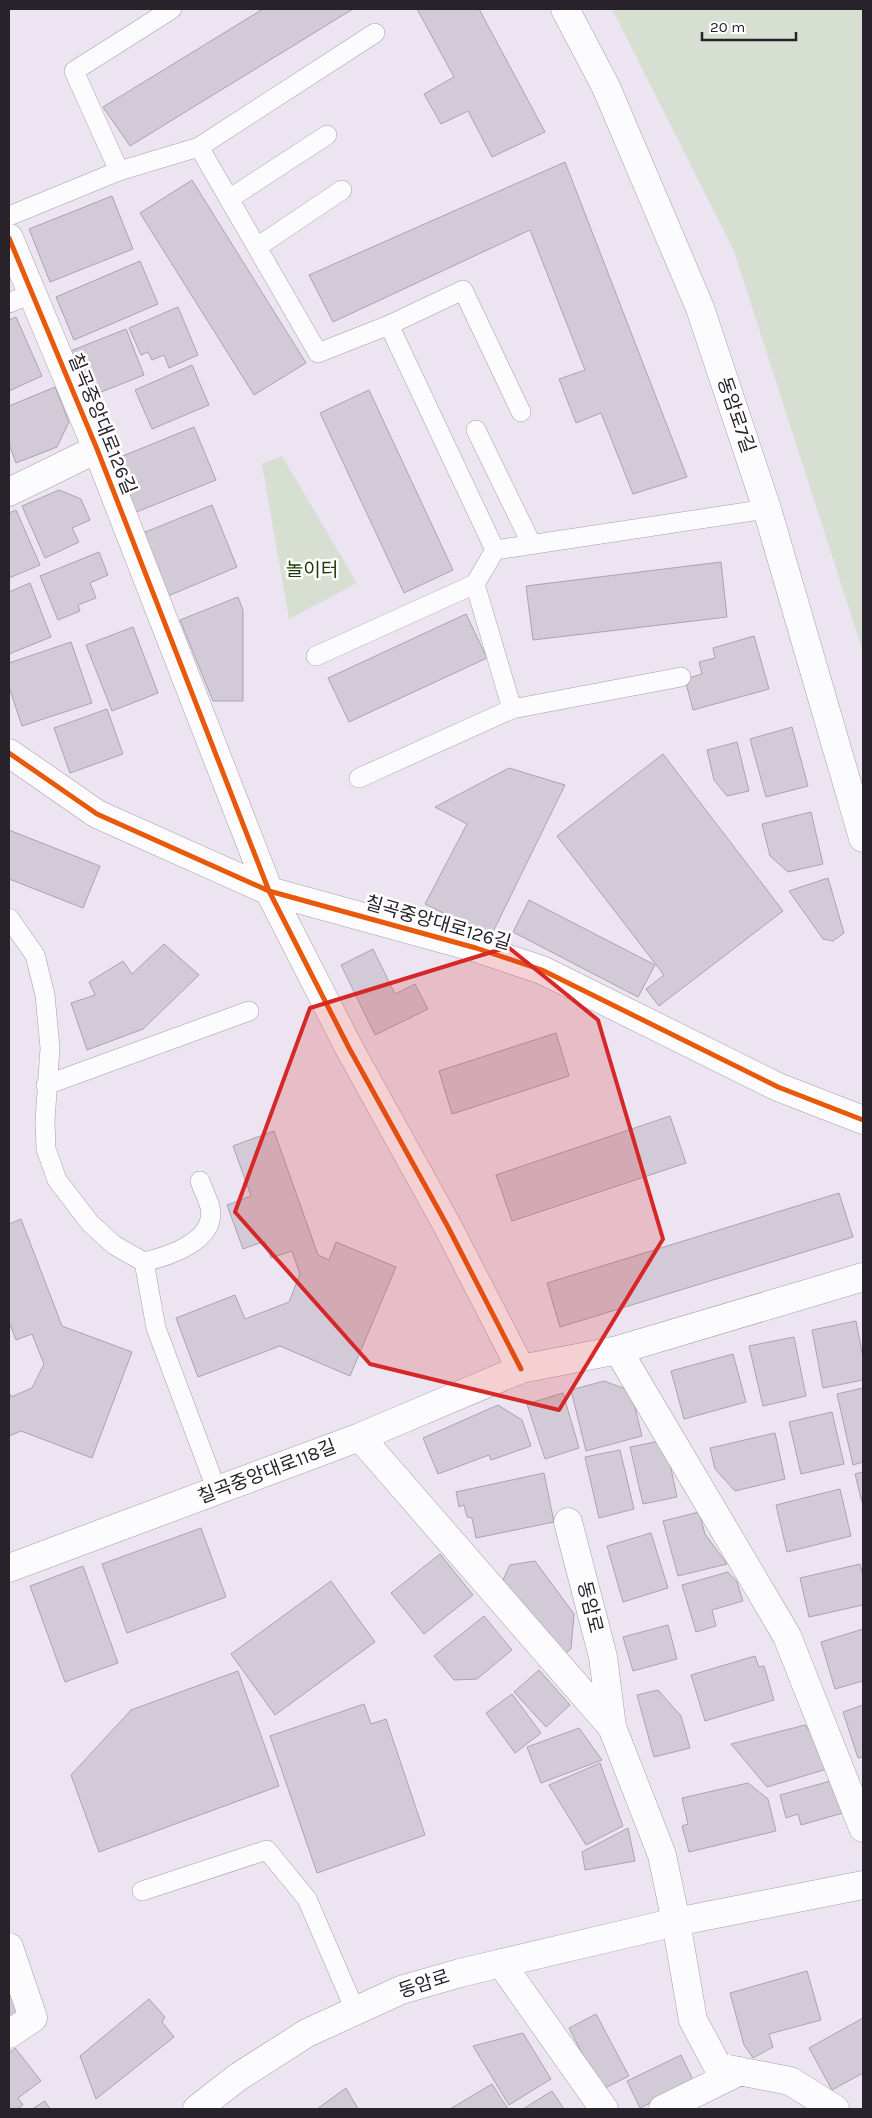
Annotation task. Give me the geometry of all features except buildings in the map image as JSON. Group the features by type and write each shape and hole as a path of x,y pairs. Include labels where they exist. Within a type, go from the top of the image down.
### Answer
{"street":[{"name":"동암로7길","path":"564,9 606,86 700,308 768,509 863,838"},
{"name":"칠곡중앙대로126길","path":"9,238 20,298 97,449 269,891 349,1048 448,1227 521,1369"},
{"name":"칠곡중앙대로126길","path":"9,492 97,449"},
{"name":"칠곡중앙대로126길","path":"10,757 96,814 269,891 476,948 542,970 778,1087 863,1120"},
{"name":"칠곡중앙대로118길","path":"9,1568 360,1437 521,1369 618,1350 863,1277"},
{"path":"618,1350 786,1636 863,1828"},
{"path":"360,1437 612,1728"},
{"name":"동암로","path":"568,1522 603,1657 612,1728 662,1856 676,1922"},
{"name":"동암로","path":"197,2109 238,2077 307,2033 401,1990 501,1963 676,1922 863,1885"},
{"path":"676,1922 693,2020 718,2067 790,2081 835,2109"},
{"path":"9,1947 33,2018 9,2034"},
{"path":"501,1963 604,2109"},
{"path":"662,2109 740,2071"}],"lane":[{"path":"119,171 74,70 172,9"},
{"path":"9,216 119,171 199,147 375,33"},
{"path":"229,199 327,135"},
{"path":"199,147 318,353 389,325 463,290 521,412"},
{"path":"257,247 342,190"},
{"path":"389,325 495,550"},
{"path":"476,430 531,543"},
{"path":"316,656 475,584 495,550 531,543 768,509"},
{"path":"475,584 512,709"},
{"path":"359,778 512,709 681,677"},
{"path":"9,918 35,955 45,994 50,1048 46,1086 46,1149 56,1180 90,1223 114,1245 144,1262 168,1257 199,1239 210,1223 210,1208 200,1181"},
{"path":"46,1086 249,1011"},
{"path":"144,1262 156,1328 217,1491"},
{"path":"142,1891 267,1850 307,1899 355,2010"}],"highlighted area":[{"path":"508,947 598,1020 663,1239 559,1410 370,1364 235,1212 310,1008"}],"green space":[{"path":"612,9 863,9 863,652 734,251"},
{"name":"놀이터","path":"282,456 357,583 289,619 262,464"}],"cycle path":[{"path":"9,238 97,449 269,891 349,1048 448,1227 521,1369"},
{"path":"9,753 97,814 269,891 476,948 542,970 778,1087 863,1120"}]}
